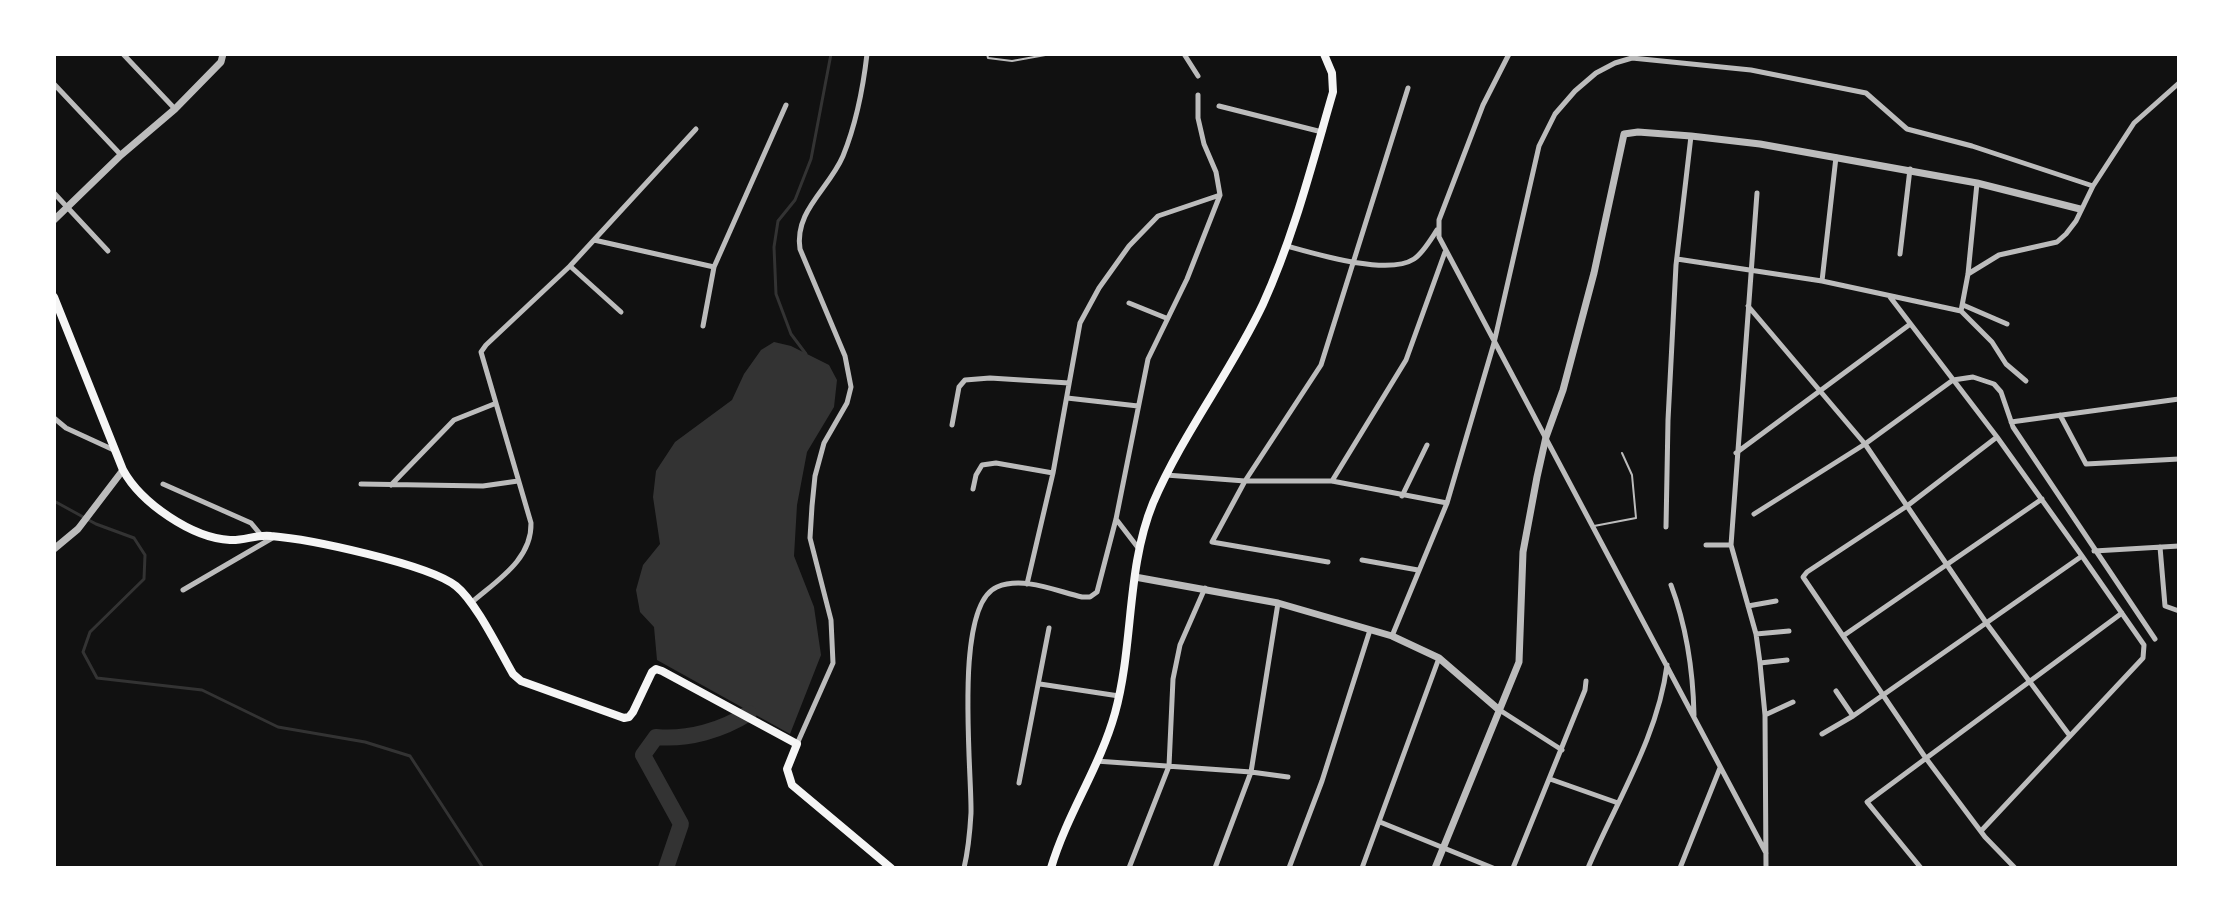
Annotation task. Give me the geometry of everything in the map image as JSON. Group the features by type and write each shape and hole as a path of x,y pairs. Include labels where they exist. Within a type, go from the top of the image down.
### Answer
{"main road":[{"path":"1051,868 1061,834 1110,728 1119,696 1139,549 1152,506 1166,475 1258,313 1287,246 1333,92 1332,73 1324,54"},
{"path":"54,297 123,470 132,487 190,530 215,539 234,541 261,535 275,536 398,562 446,579 471,603 513,674 532,687 624,718 629,717 633,712 652,672 656,669 662,671 797,744 787,769 792,784 891,868"}],"street":[{"path":"123,54 175,109"},
{"path":"54,220 121,155 175,109 221,62 223,54"},
{"path":"797,744 833,663 831,620 810,538 812,506 815,476 825,443 847,403 851,387 845,356 800,249 798,233 801,221 842,159 854,126 867,54"},
{"path":"1184,54 1198,76"},
{"path":"1287,246 1353,263 1406,263 1416,258 1437,230 1484,105 1509,54"},
{"path":"1392,636 1447,503 1494,343 1539,146 1556,114 1575,91 1596,73 1615,63 1632,58 1751,70 1866,93 1907,129 1972,146 2093,186"},
{"path":"1968,274 1999,255 2057,242 2076,221 2093,186 2134,123 2179,83"},
{"path":"54,84 121,155"},
{"path":"1328,562 1212,542 1245,481 1321,365 1408,88"},
{"path":"963,868 971,816 966,676 972,634 982,604 994,588 1009,583 1027,584 1090,597 1097,592 1116,519 1148,359 1187,279 1220,195 1216,172 1204,144 1198,118 1198,95"},
{"path":"703,326 714,267 786,105"},
{"path":"1219,106 1322,132"},
{"path":"471,603 511,568 528,548 531,523 494,404 481,352 570,266 696,129"},
{"path":"1435,868 1519,662 1523,552 1546,437 1563,390 1594,273 1624,134 1638,132 1760,144 1910,169 2080,209"},
{"path":"1666,527 1668,420 1677,259 1691,136"},
{"path":"1822,280 1836,157"},
{"path":"1900,254 1910,169"},
{"path":"1962,308 1968,274 1977,183"},
{"path":"54,193 108,251"},
{"path":"1757,194 1736,453 1731,545 1756,634 1760,663 1765,715 1767,868"},
{"path":"1027,584 1053,473 1080,322 1099,288 1129,246 1158,216 1220,195"},
{"path":"1437,230 1445,252 1667,663 1766,853"},
{"path":"594,240 714,267"},
{"path":"1332,481 1406,360 1445,252"},
{"path":"1677,259 1822,280 1890,297 1962,308 2007,324"},
{"path":"570,266 621,312"},
{"path":"1890,297 1909,325 1997,436 2144,645 2143,658 1981,831"},
{"path":"1129,303 1166,318"},
{"path":"1748,306 1865,444 1987,624 2070,736"},
{"path":"1962,308 1992,342 2006,364 2026,381"},
{"path":"1736,453 1909,325"},
{"path":"1754,514 1865,444 1953,380 1973,376 1994,384 2001,392 2012,422 2094,551 2155,639"},
{"path":"952,425 959,387 965,380 990,378 1069,383"},
{"path":"1067,398 1138,406"},
{"path":"2012,422 2179,399"},
{"path":"391,485 454,420 494,404"},
{"path":"2060,415 2086,464 2179,459"},
{"path":"54,418 66,428 116,451"},
{"path":"1997,436 1906,506 1804,574 1803,577 1925,757 1981,831 2015,868"},
{"path":"1402,496 1427,444"},
{"path":"973,489 976,475 982,465 996,463 1053,473"},
{"path":"54,549 78,529 123,470"},
{"path":"1166,475 1245,481 1332,481 1447,503"},
{"path":"362,484 483,486 518,481"},
{"path":"164,484 251,523 261,535"},
{"path":"1843,636 2042,499"},
{"path":"1116,519 1139,549"},
{"path":"183,590 275,536"},
{"path":"1706,545 1731,545"},
{"path":"2094,551 2179,546"},
{"path":"2160,547 2165,606 2179,611"},
{"path":"1822,734 1853,716 2082,556"},
{"path":"1362,560 1418,570"},
{"path":"1135,577 1278,603 1392,636 1439,658 1498,709 1562,750"},
{"path":"1671,585 1683,618 1692,666 1694,716"},
{"path":"1129,868 1169,766 1173,679 1178,656 1205,588"},
{"path":"1748,606 1776,601"},
{"path":"1215,868 1251,771 1278,603"},
{"path":"1921,868 1867,802 2122,613"},
{"path":"1019,783 1040,684 1049,628"},
{"path":"1289,868 1322,781 1370,630"},
{"path":"1756,634 1789,631"},
{"path":"1362,868 1439,658"},
{"path":"1760,663 1787,660"},
{"path":"1588,868 1653,725 1664,687 1667,663"},
{"path":"1513,868 1562,750 1585,690 1586,681"},
{"path":"1040,684 1119,696"},
{"path":"1836,691 1853,716"},
{"path":"1765,715 1793,702"},
{"path":"1096,761 1251,771 1288,777"},
{"path":"1680,868 1720,768"},
{"path":"1550,779 1618,803"},
{"path":"1380,822 1493,868"}],"lane":[{"path":"987,54 988,58 1012,62 1051,54"},
{"path":"1591,526 1636,518 1632,475 1622,453"}],"shaded area":[{"path":"774,342 791,346 829,365 837,380 834,407 807,452 797,505 794,556 814,607 821,655 790,734 657,660 654,627 640,612 636,590 643,565 660,544 653,497 656,471 675,442 732,400 744,374 761,350"}],"waterway":[{"path":"806,354 791,334 776,294 774,247 778,221 795,200 811,159 831,54"},
{"path":"54,501 96,524 134,538 145,555 144,579 90,632 83,652 97,678 202,690 278,727 365,742 410,756 483,868"},
{"path":"666,868 681,824 643,755 656,737 681,737 705,732 749,713"}]}
